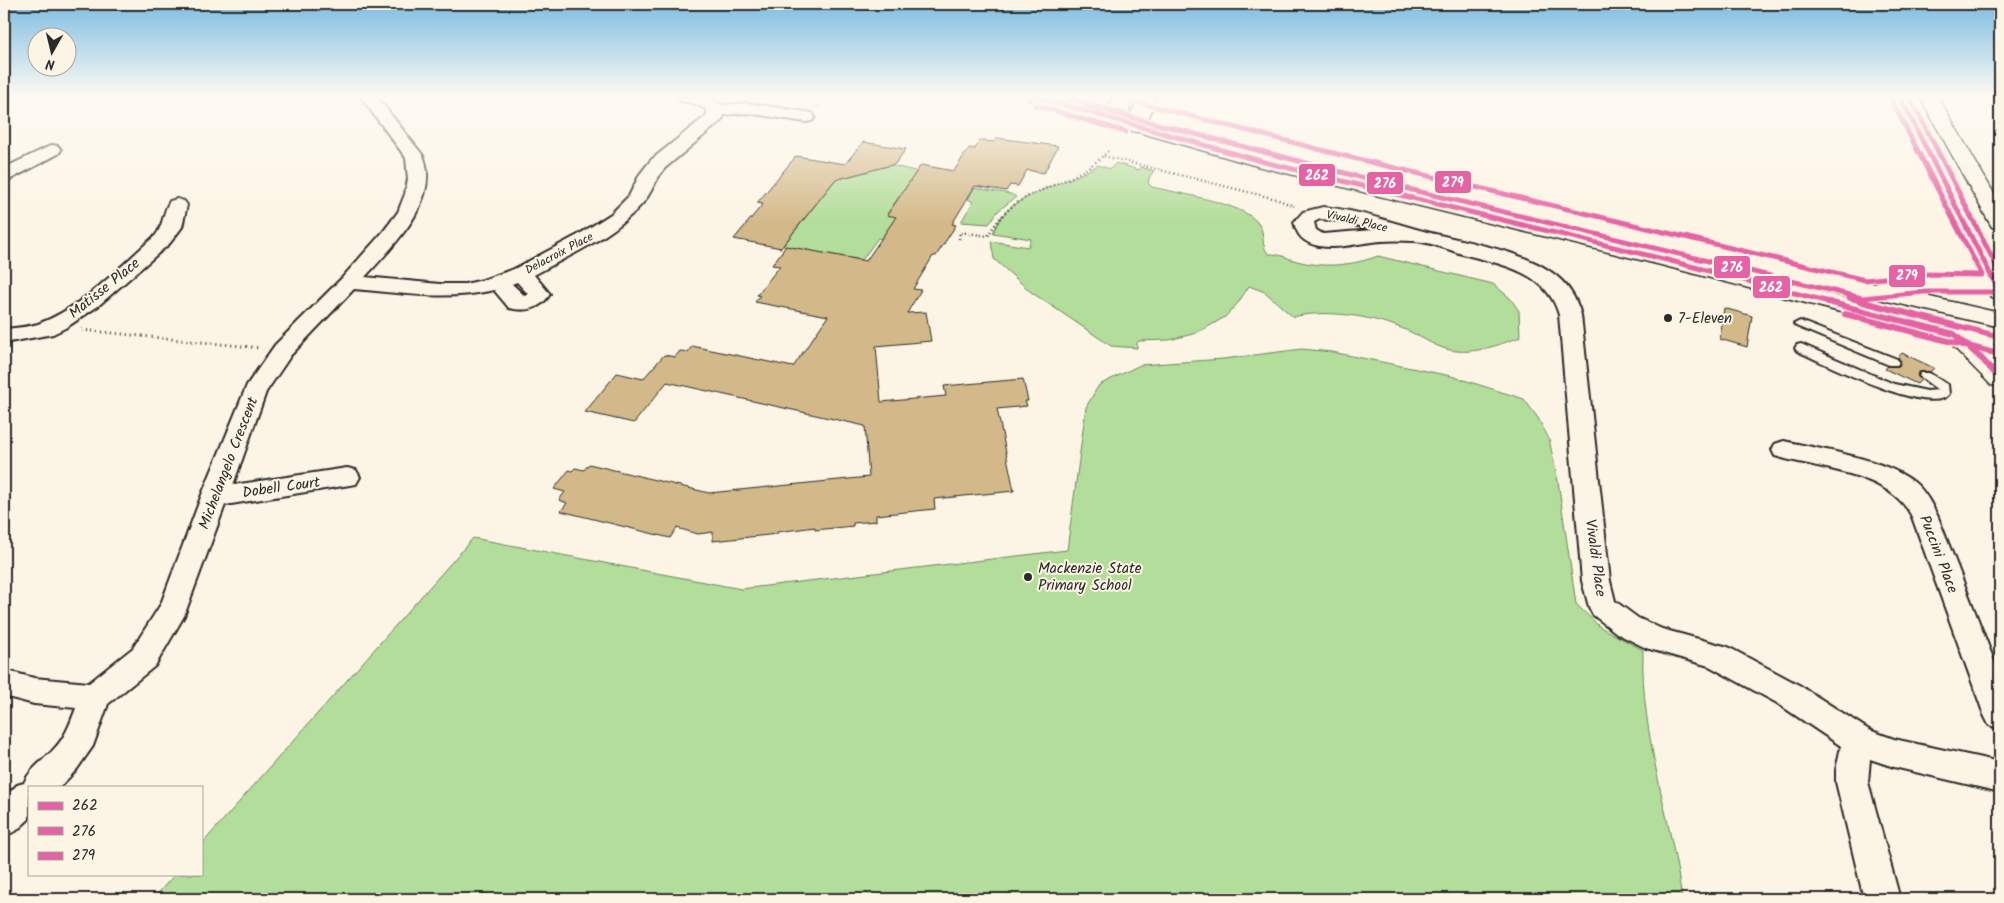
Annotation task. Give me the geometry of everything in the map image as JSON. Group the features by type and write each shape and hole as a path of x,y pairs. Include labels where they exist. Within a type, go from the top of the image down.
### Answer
{"main road":[{"path":"1206,139 1264,162 1667,260 2000,346"},
{"path":"1245,139 1864,289 2000,320"},
{"path":"1922,139 1998,288"},
{"path":"1954,139 2000,222"},
{"path":"1864,289 1924,283 1998,288"},
{"path":"1954,334 1982,359 2000,379"}],"street":[{"name":"Michelangelo Crescent","path":"95,697 103,688 137,664 157,638 174,608 214,497 255,392 283,350 349,282 390,236 407,213 414,194 417,178 415,158 401,139"},
{"name":"Delacroix Place","path":"349,282 452,290 477,288 499,282 585,239 618,218 637,198 652,170 689,139"},
{"path":"4,175 52,150"},
{"name":"Matisse Place","path":"4,336 23,334 46,328 62,321 78,310 163,239 172,227 176,205"},
{"name":"Vivaldi Place","path":"1416,235 1502,258 1531,268 1557,287 1567,300 1596,581 1603,607 1616,619 1638,632 1668,643 1717,656 1751,673 1858,740 1894,753 2000,777"},
{"path":"499,282 518,302 526,304 531,302 539,294 520,273"},
{"name":"Puccini Place","path":"1784,450 1880,475 1896,483 1916,500 1925,517 2000,715"},
{"name":"Dobell Court","path":"214,497 347,478"},
{"path":"4,683 34,691 95,697 82,736 66,759 39,786"},
{"path":"1858,740 1852,770 1852,782 1882,899"},
{"path":"4,820 28,797"}],"lane":[{"path":"1800,324 1893,362"},
{"path":"1801,348 1902,391 1930,396 1943,394 1944,388 1925,376"}],"path":[{"path":"959,239 960,232 988,236 992,225 1005,209 1022,198 1079,174 1104,156 1110,149"},
{"path":"1104,156 1276,199 1293,206 1297,210"},
{"path":"62,321 75,330 283,350"}],"green space":[{"path":"1116,163 1139,170 1141,167 1154,171 1148,183 1152,187 1224,204 1249,215 1262,230 1265,249 1268,254 1321,265 1360,262 1378,256 1493,284 1510,298 1519,311 1520,337 1477,350 1450,350 1437,346 1401,328 1362,317 1319,314 1293,317 1265,292 1249,286 1238,303 1225,317 1193,334 1169,340 1139,341 1137,348 1111,346 1031,292 994,259 991,241 1028,247 1031,239 993,233 1001,218 1010,208 1033,194 1075,177 1098,165 1110,169"},
{"path":"890,165 915,171 958,200 903,191 887,214 898,217 883,239 878,238 862,260 783,246 835,180"},
{"path":"974,188 1011,194 1016,197 998,211 989,224 961,222 973,202 968,199"},
{"name":"Mackenzie State Primary School","path":"1302,349 1332,352 1451,376 1524,399 1538,418 1549,439 1558,481 1576,604 1600,627 1643,650 1643,682 1646,713 1682,899 153,899 173,876 202,876 202,844 473,538 741,589 1067,550 1086,407 1099,385 1140,365 1223,359"}],"building":[{"path":"996,139 1006,139 1058,146 1044,173 1027,170 1018,186 1010,185 1006,191 975,186 952,224 956,225 936,256 933,256 913,289 921,290 907,313 926,312 931,341 876,346 881,402 946,396 944,386 1023,379 1028,401 1025,401 1027,406 997,409 1014,491 934,499 935,509 876,515 876,521 853,523 853,526 815,530 815,527 777,532 777,534 713,541 713,532 698,534 677,528 670,538 561,511 567,503 559,500 565,492 554,489 569,470 572,471 575,468 584,470 589,464 709,493 869,477 865,426 667,382 634,423 585,412 617,373 643,379 664,355 675,357 680,351 688,352 692,346 793,367 828,316 755,302 760,296 757,295 780,266 772,265 786,246 866,261 896,217 887,215 921,165 954,171 969,148 975,149 980,140 994,142"},
{"path":"863,142 906,149 895,164 835,180 781,248 734,239 763,204 757,203 796,156 845,164"},
{"path":"1724,308 1752,316 1747,347 1720,339"},
{"path":"1902,353 1934,368 1930,372 1919,372 1917,376 1921,380 1917,384 1885,369 1888,366 1899,366 1901,361 1898,357"}],"transit line":[{"name":"262","path":"1184,139 1264,162 1667,260 1954,334 1982,359 2000,379"},
{"name":"276","path":"1212,139 1473,205 1862,298 1924,292 2000,292"},
{"name":"279","path":"1280,139 1865,280 1923,274 1982,275 1912,139"},
{"name":"262","path":"1922,139 2000,293"},
{"name":"276","path":"1932,139 2000,273"},
{"name":"279","path":"1849,298 2000,337"},
{"name":"276","path":"1845,314 1998,354"}],"place":[{"name":"7-Eleven","path":"1668,318"},
{"name":"Mackenzie State Primary School","path":"1028,577"}]}
